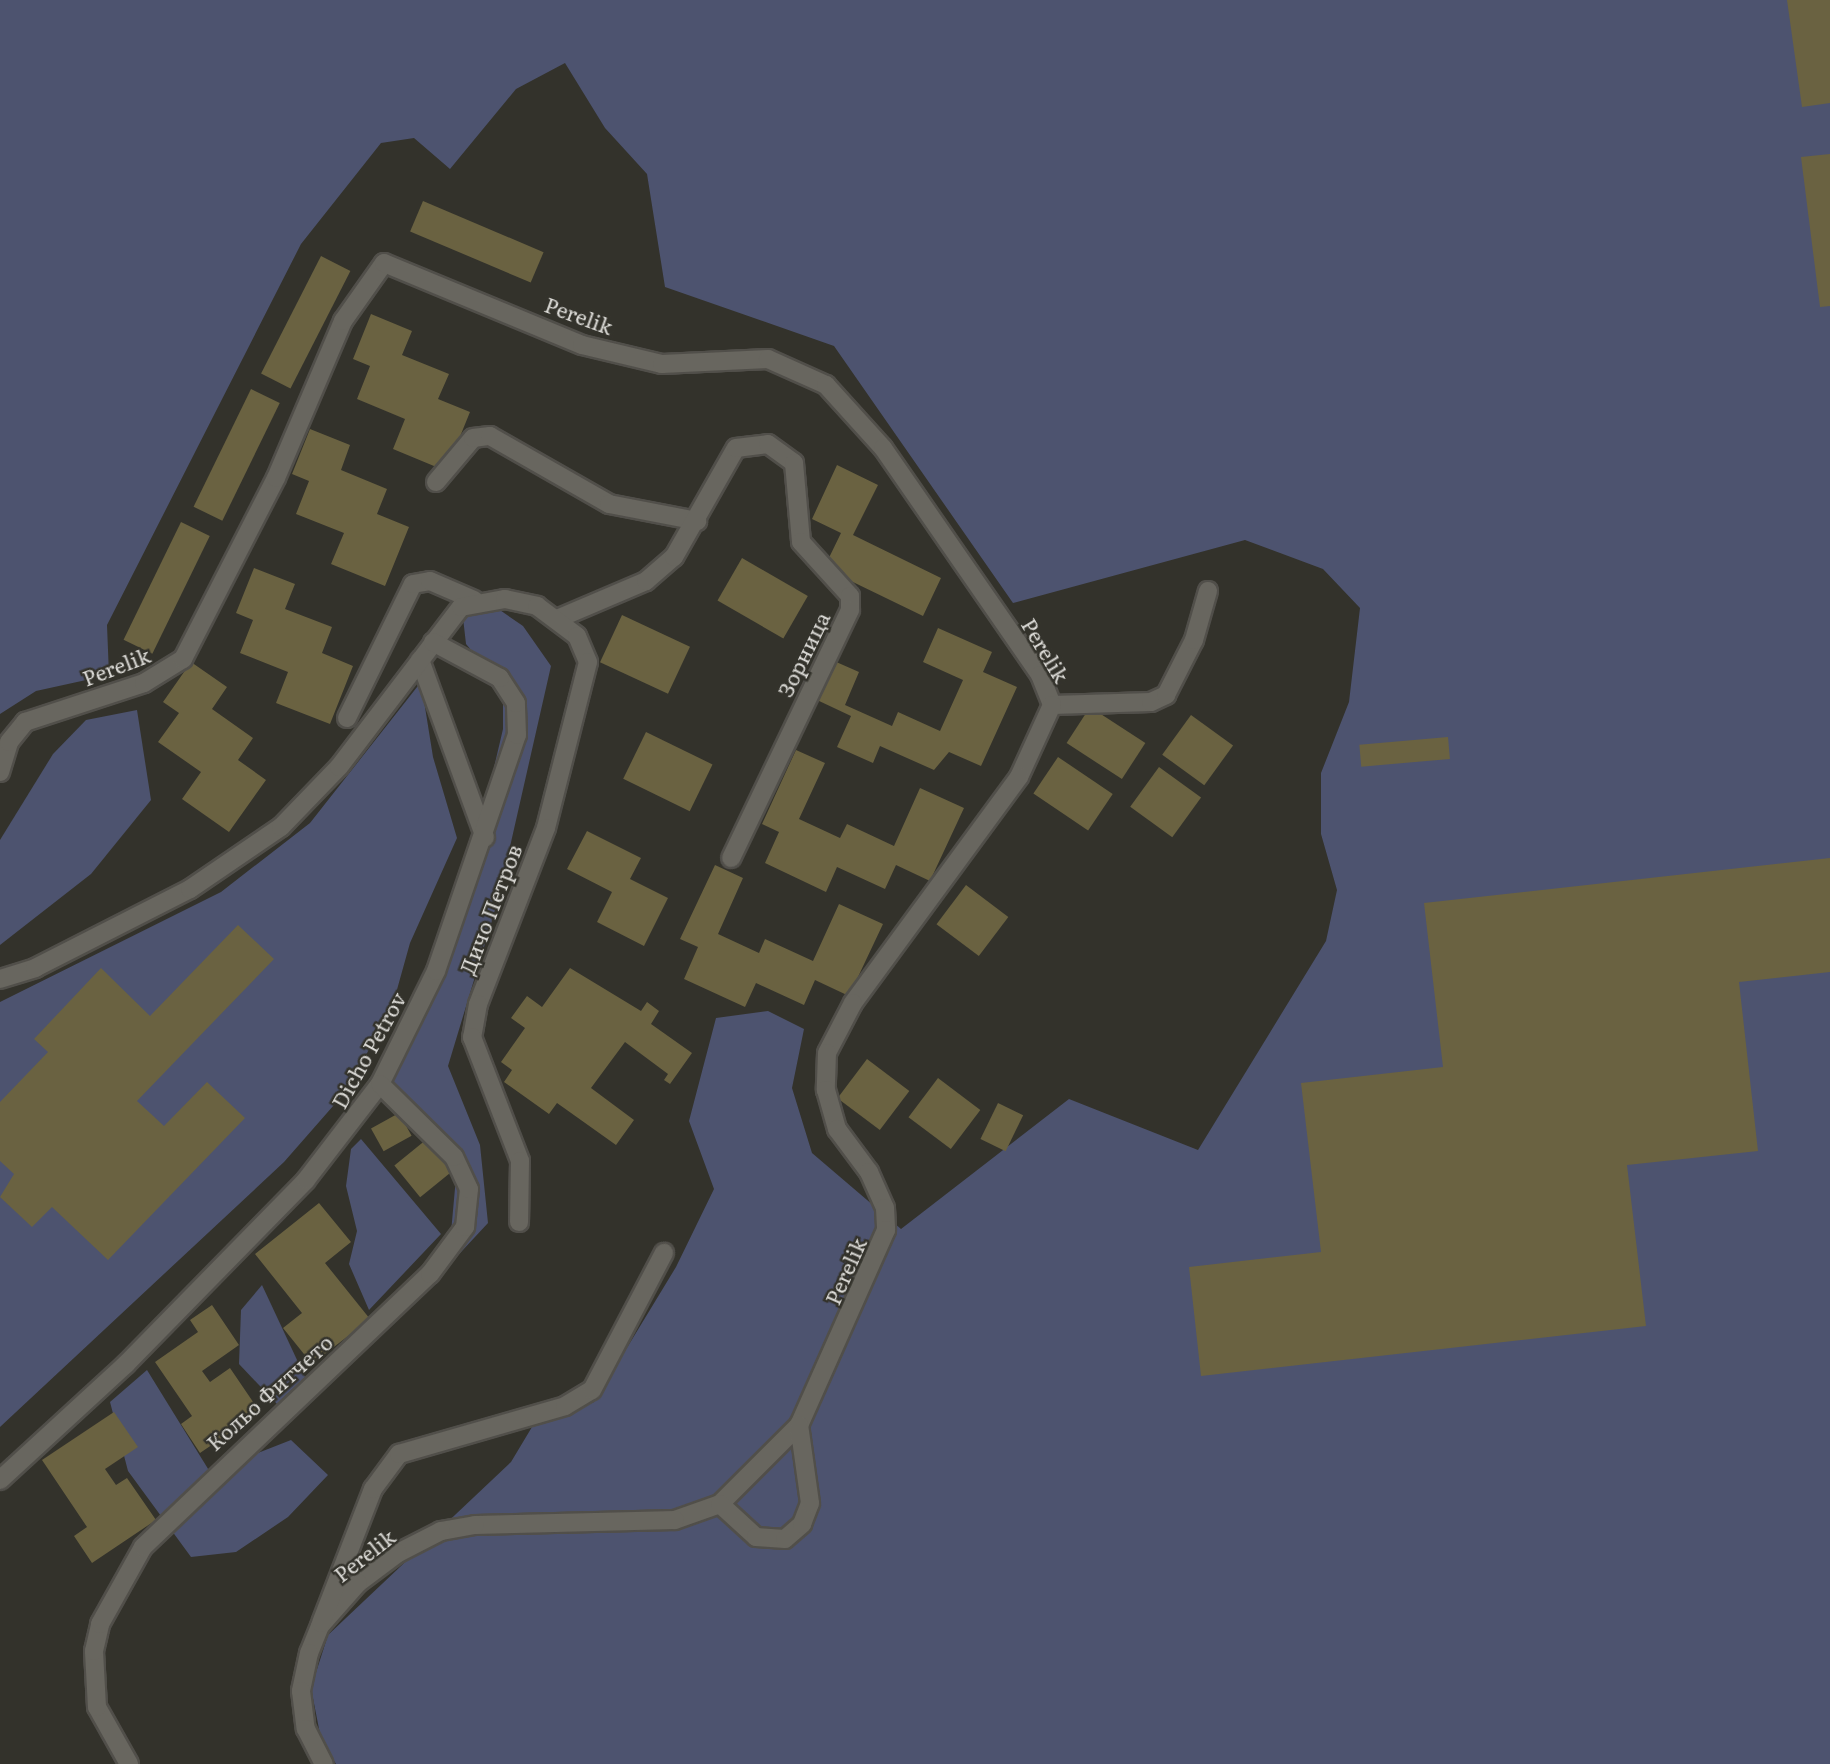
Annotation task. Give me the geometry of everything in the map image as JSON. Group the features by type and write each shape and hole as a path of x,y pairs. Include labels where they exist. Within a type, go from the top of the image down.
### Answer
{"street":[{"name":"Perelik","path":"0,772 9,742 25,722 144,683 183,659 276,478 343,321 384,263 582,345 662,364 768,359 826,384 883,448 1040,675 1052,705 1019,777 853,1003 827,1053 825,1090 837,1129 869,1172 885,1208 886,1230 878,1259 799,1425 720,1504 635,1525 554,1519 441,1531 358,1583 320,1626 301,1691 306,1729 324,1764"},
{"path":"436,482 473,438 490,436 608,504 697,521"},
{"name":"Зорница","path":"557,619 646,581 674,557 697,521 736,447 768,444 794,463 802,542 850,596 850,610 731,858"},
{"path":"347,718 413,584 430,581 474,600"},
{"path":"1052,705 1151,702 1166,695 1194,640 1208,591"},
{"path":"0,979 35,968 190,889 281,827 339,767 460,607 474,600 505,599 557,619"},
{"name":"Дичо Петров","path":"519,1222 520,1161 472,1037 478,1004 546,828 585,687 587,662 577,636 557,619"},
{"name":"Dicho Petrov","path":"0,1480 126,1364 306,1180 380,1084 436,971 485,838 517,734 516,703 500,678 433,642"},
{"path":"420,660 485,838"},
{"name":"Кольо Фитчето","path":"129,1764 97,1707 93,1661 100,1624 143,1547 430,1274 465,1227 470,1189 454,1157 380,1084"},
{"path":"320,1626 373,1489 399,1454 565,1406 592,1390 664,1253"},
{"path":"720,1504 756,1537 785,1539 802,1524 810,1503 799,1425"}],"shaded area":[{"path":"0,0 1830,0 1830,1764 336,1764 321,1739 311,1688 328,1635 511,1462 532,1427 594,1402 676,1267 714,1189 689,1121 716,1018 768,1011 804,1029 792,1088 812,1153 901,1229 1069,1099 1198,1150 1326,941 1337,890 1321,834 1321,773 1349,702 1360,608 1323,569 1245,540 1013,603 834,346 665,287 647,174 605,128 565,63 516,89 450,169 414,138 381,143 301,244 107,625 109,675 36,691 0,714"},
{"path":"494,606 523,626 551,666 497,904 448,1066 480,1145 488,1223 448,1266 457,1166 393,1082 403,1034 480,827 503,729 503,688 466,644 462,609"},
{"path":"421,682 433,757 457,838 410,943 393,1004 348,1089 284,1162 0,1427 0,1002 221,892 310,823"},
{"path":"137,710 151,800 91,874 0,945 0,840 53,754 86,720"},
{"path":"361,1139 441,1234 369,1310 349,1264 357,1231 346,1186 351,1149"},
{"path":"262,1285 305,1377 277,1404 239,1364 241,1310"},
{"path":"147,1370 210,1472 291,1440 328,1475 288,1517 236,1552 191,1557 128,1471 110,1402"}],"building":[{"path":"1787,0 1830,0 1830,103 1802,107"},
{"path":"1830,154 1830,306 1820,307 1801,157"},
{"path":"423,201 544,252 531,283 410,231"},
{"path":"321,256 350,271 290,389 261,374"},
{"path":"371,314 412,331 402,355 449,374 438,399 470,412 446,471 393,449 405,419 357,399 370,366 353,359"},
{"path":"251,389 280,403 222,521 194,507"},
{"path":"310,429 350,445 341,470 387,489 377,514 409,527 385,586 331,564 344,533 296,514 309,481 292,474"},
{"path":"837,465 878,485 853,535 941,578 923,616 824,568 841,533 812,519"},
{"path":"181,522 210,536 152,654 124,640"},
{"path":"742,558 808,596 783,638 718,600"},
{"path":"254,568 295,584 285,609 332,627 322,653 353,666 330,724 276,703 288,672 240,653 253,620 236,613"},
{"path":"622,615 690,647 668,694 600,662"},
{"path":"938,628 992,652 983,672 1017,687 981,766 949,752 934,770 880,746 873,763 837,747 851,716 817,700 834,661 859,672 845,705 892,726 898,712 940,731 963,680 923,662"},
{"path":"191,662 227,687 212,709 253,738 238,760 266,780 229,832 182,799 201,772 158,742 179,713 163,702"},
{"path":"1090,707 1145,743 1122,779 1067,743"},
{"path":"1191,715 1233,746 1204,785 1162,755"},
{"path":"646,732 713,764 690,811 623,779"},
{"path":"1448,737 1450,759 1361,767 1359,745"},
{"path":"796,750 825,763 799,819 840,838 847,824 894,846 920,788 964,808 930,881 896,865 885,889 837,867 826,892 765,863 779,832 762,824"},
{"path":"1058,757 1113,794 1088,830 1033,793"},
{"path":"1159,767 1201,798 1172,837 1130,807"},
{"path":"587,831 641,858 630,879 668,898 644,946 597,922 612,892 567,869"},
{"path":"1830,858 1830,972 1739,982 1758,1151 1627,1165 1646,1326 1201,1376 1189,1267 1321,1252 1301,1083 1443,1067 1424,903"},
{"path":"715,865 743,878 718,934 759,953 765,939 813,961 839,904 883,924 849,996 815,980 804,1005 756,983 745,1007 684,979 698,947 680,939"},
{"path":"966,885 1008,917 979,956 937,924"},
{"path":"238,925 274,959 137,1101 164,1126 207,1082 245,1118 108,1260 52,1207 32,1227 0,1197 14,1174 0,1161 0,1102 48,1052 34,1039 101,968 150,1016"},
{"path":"570,968 641,1011 647,1002 659,1011 651,1024 692,1053 670,1084 664,1080 668,1074 625,1042 591,1088 634,1120 616,1145 557,1103 549,1114 504,1082 512,1070 501,1062 525,1028 511,1018 527,996 542,1007"},
{"path":"867,1059 909,1091 880,1130 838,1098"},
{"path":"938,1078 980,1110 951,1149 909,1117"},
{"path":"998,1103 1023,1115 1006,1151 980,1139"},
{"path":"399,1113 412,1136 384,1151 371,1129"},
{"path":"427,1139 453,1171 420,1197 394,1165"},
{"path":"319,1203 351,1242 325,1263 370,1319 312,1364 283,1328 302,1313 255,1254"},
{"path":"212,1305 239,1345 202,1371 210,1382 230,1368 260,1412 200,1453 181,1424 192,1416 155,1362 198,1332 190,1320"},
{"path":"114,1412 138,1447 105,1469 116,1485 127,1478 156,1520 92,1563 74,1536 87,1527 42,1460"}]}
